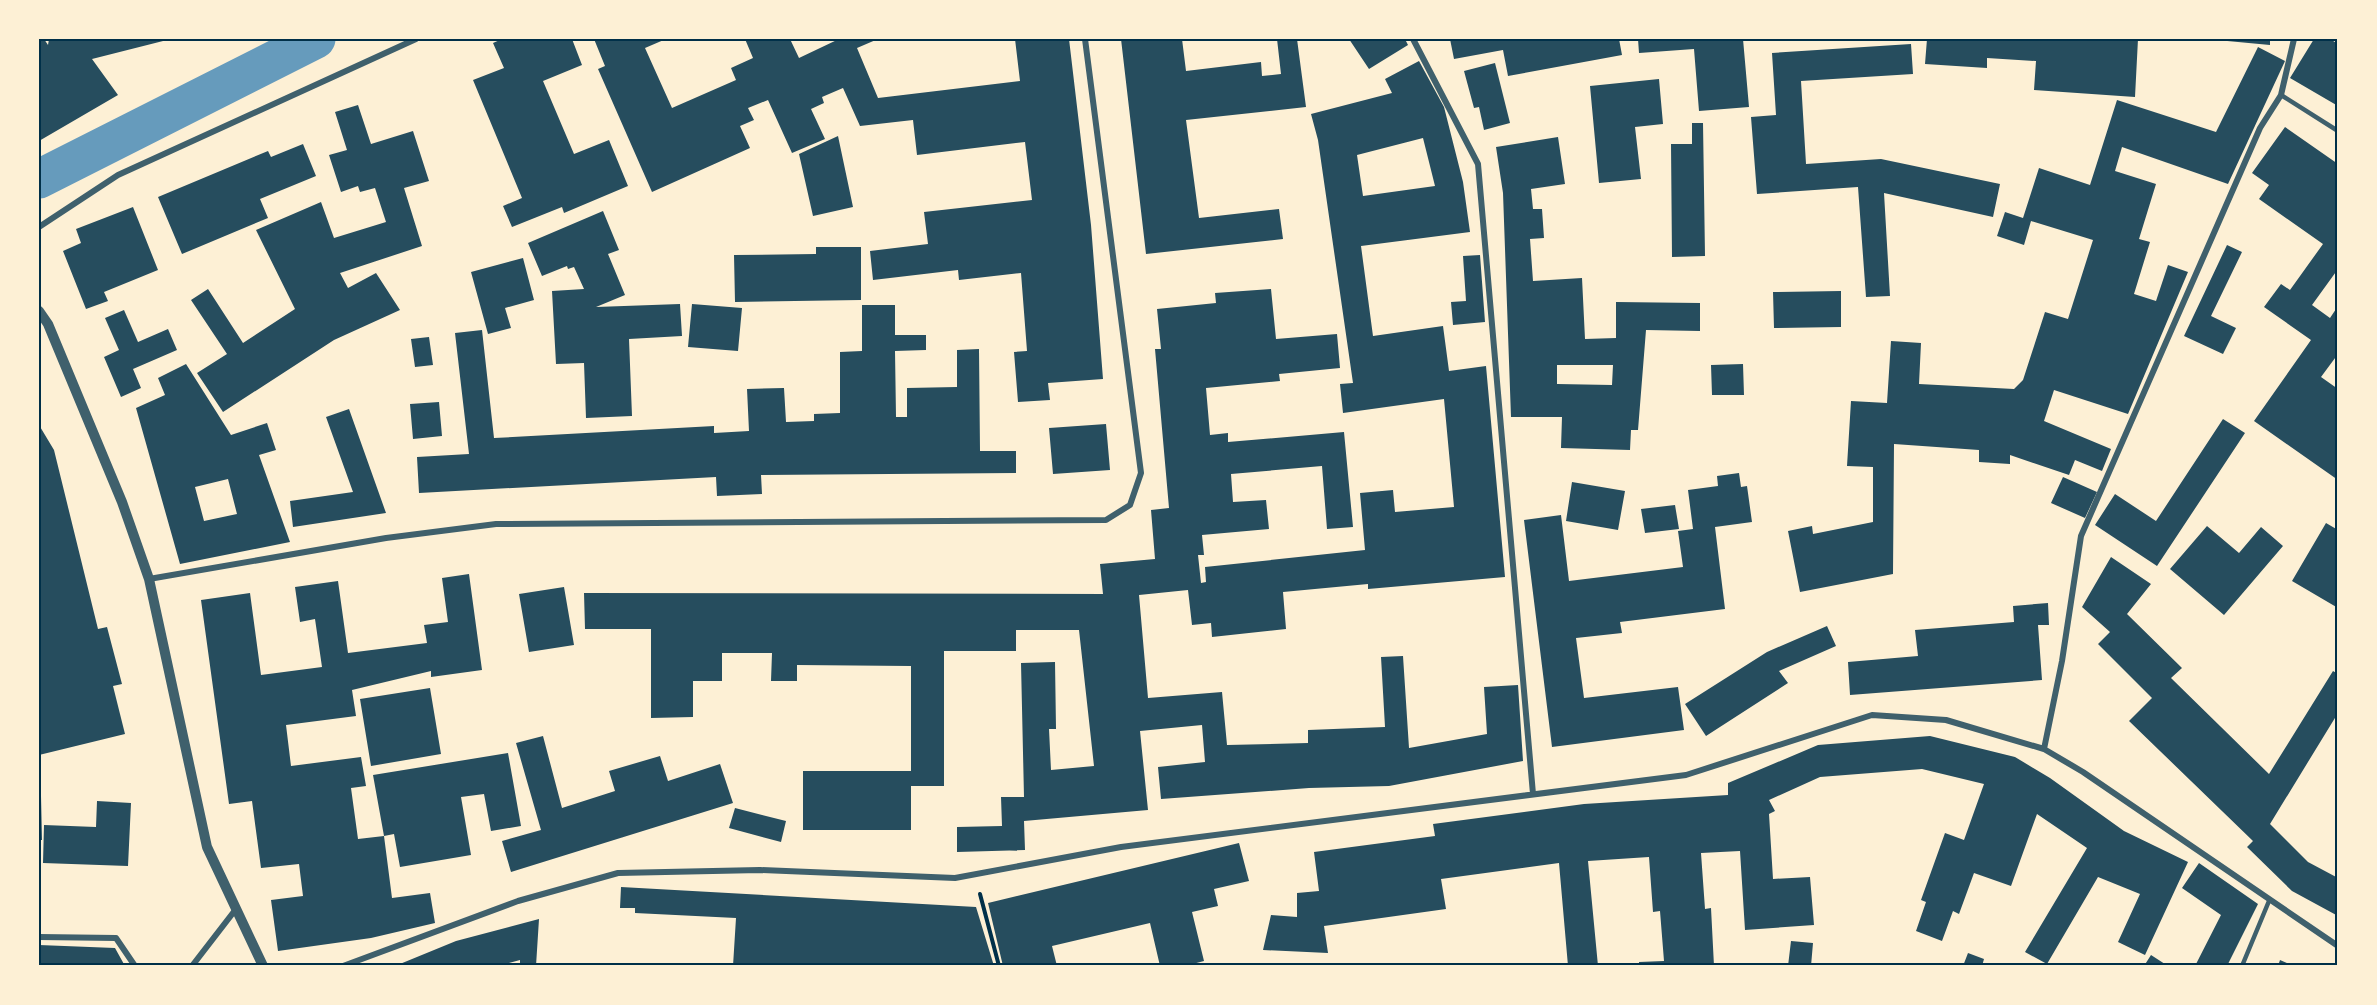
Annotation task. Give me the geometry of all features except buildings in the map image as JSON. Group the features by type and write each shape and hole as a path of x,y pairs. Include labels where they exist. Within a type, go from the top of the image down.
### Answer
{"street":[{"path":"39,227 118,175 416,39"},
{"path":"149,579 386,538 496,524 1106,520 1130,505 1141,472 1085,39"},
{"path":"1413,39 1478,164 1533,794"},
{"path":"2044,749 2062,661 2081,536 2260,128 2281,95 2294,39"},
{"path":"39,311 48,324 122,502 149,579 207,847 263,966"},
{"path":"343,966 518,901 618,873 760,870 954,878 1121,847 1686,775 1872,715 1946,720 2044,749 2083,772 2338,946"},
{"path":"192,966 236,909"},
{"path":"39,937 116,938 135,966"}],"lane":[{"path":"2281,95 2338,131"},
{"path":"2242,966 2269,901"}],"path":[{"path":"975,874 999,966"}],"waterway":[{"path":"39,179 316,39"}]}
